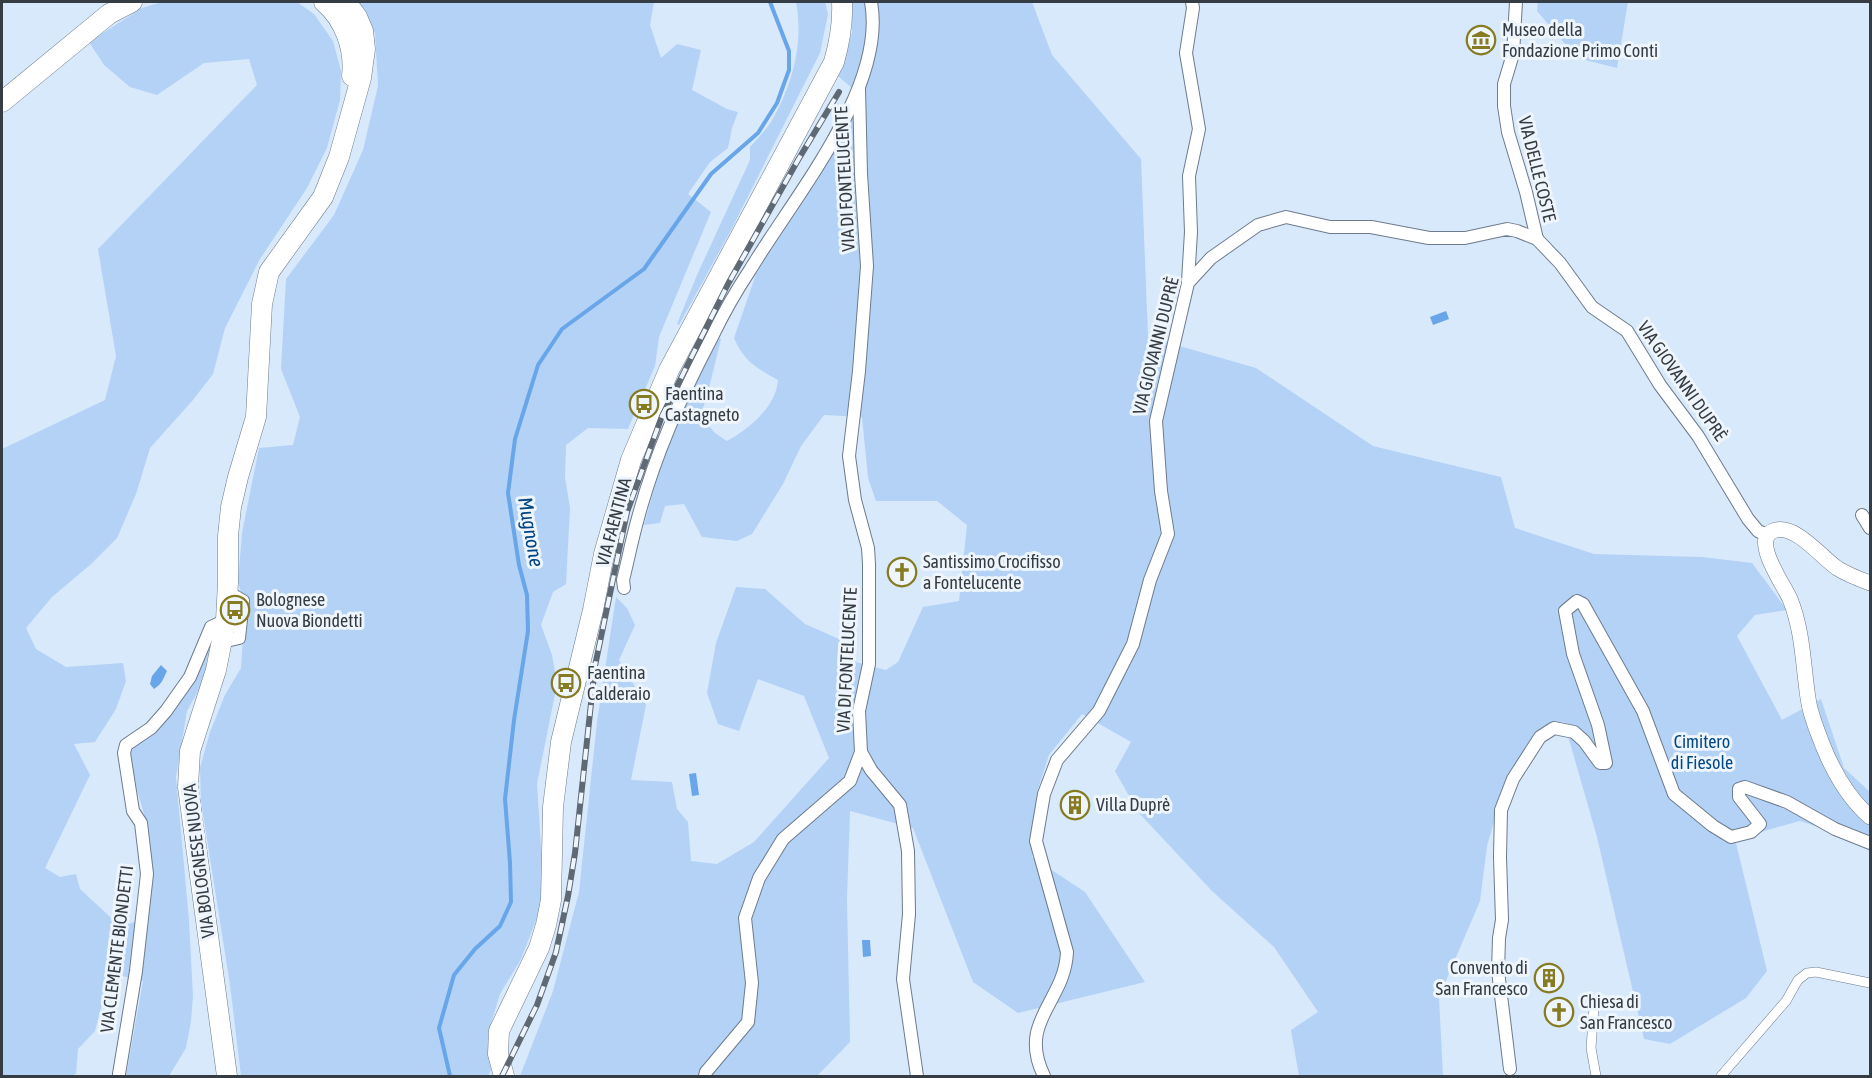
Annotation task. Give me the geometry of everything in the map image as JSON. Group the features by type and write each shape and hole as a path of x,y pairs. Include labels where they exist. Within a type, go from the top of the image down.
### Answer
{"main road":[{"path":"2,102 109,14 132,2"},
{"name":"VIA BOLOGNESE NUOVA","path":"324,2 340,21 347,34 352,56 344,135"},
{"name":"VIA BOLOGNESE NUOVA","path":"227,1077 188,787 190,751 216,669 222,642 228,592 228,536 231,507 256,417 262,304 266,282 274,265 323,197 339,157 361,78 365,49 360,24 346,2"},
{"name":"VIA FAENTINA","path":"504,1077 498,1054 499,1031 539,948 548,917 551,900 553,807 561,741 593,610 604,554 631,460 669,370 834,62 843,22 842,2"}],"street":[{"name":"VIA FAENTINA","path":"624,588 623,580 638,517 683,395 712,337 750,270 820,161 859,89 871,50 873,26 871,2"},
{"path":"1188,283 1191,232 1189,176 1199,129 1186,53 1192,2"},
{"name":"VIA DELLE COSTE","path":"1516,2 1513,54 1504,84 1503,106 1536,239"},
{"name":"VIA DI FONTELUCENTE","path":"859,89 861,174 867,266 859,371 849,456 855,500 868,548 869,564 868,664 860,711 861,752 871,770 900,805 908,851 909,915 903,979 916,1077"},
{"name":"VIA GIOVANNI DUPRÈ","path":"1044,1077 1036,1054 1035,1042 1038,1026 1055,993 1066,962 1067,952 1036,841 1044,794 1057,760 1099,711 1133,644 1150,580 1168,534 1161,491 1156,421 1188,283 1211,258 1258,225 1286,217 1330,227 1371,227 1429,238 1465,238 1507,229 1536,239 1560,263 1592,307 1627,331 1660,385 1698,436 1748,519 1758,531 1767,535"},
{"path":"1862,515 1870,528"},
{"path":"1870,583 1853,577 1836,567 1796,534 1783,529 1767,535 1765,551 1783,584 1794,612 1802,645 1808,699 1823,748 1839,781 1870,817"},
{"path":"222,642 239,638 243,601 228,592"},
{"path":"1510,1069 1498,971 1502,920 1501,810 1513,779 1540,737 1554,728 1574,732 1584,741 1599,763 1606,763 1598,725 1573,654 1565,611 1577,601 1582,604 1610,650 1643,711 1674,794 1713,826 1731,837 1751,832 1760,824 1739,797 1739,789 1745,787 1787,802 1835,829 1870,843"},
{"name":"VIA CLEMENTE BIONDETTI","path":"119,1074 136,971 147,874 141,823 133,811 124,753 126,745 150,728 166,711 190,676 211,627 225,620"},
{"path":"705,1077 706,1072 748,1022 752,983 746,918 759,878 783,839 850,781 861,752"},
{"path":"1721,1077 1786,1001 1798,980 1807,974 1816,972 1870,983"},
{"path":"1594,1007 1591,1048 1596,1077"}],"green space":[{"path":"162,2 297,2 314,14 333,41 341,71 340,100 327,148 307,188 260,259 225,328 213,374 150,448 136,494 117,538 90,565 52,597 26,628 36,649 66,667 123,663 126,681 116,709 95,742 74,744 90,775 45,868 60,877 76,874 80,889 121,927 137,921 149,912 152,866 148,828 127,755 132,745 149,733 211,635 215,644 207,675 187,711 176,777 189,921 193,996 186,1048 169,1076 126,1076 143,981 110,973 95,1031 78,1049 76,1074 69,1076 2,1076 2,449 105,400 116,356 98,249 257,85 249,59 204,63 157,95 130,87 104,65 89,42 142,8"},
{"path":"353,2 654,2 650,25 661,58 677,44 701,50 692,90 727,109 738,112 728,148 710,162 688,194 711,212 659,337 655,366 628,429 588,428 566,445 565,477 570,508 566,584 553,592 541,625 552,655 557,684 537,784 543,879 540,910 521,959 500,994 488,1033 491,1070 488,1076 241,1076 230,985 201,801 200,768 210,732 225,695 241,668 245,605 238,582 242,533 259,448 293,445 300,417 281,369 286,279 334,215 363,150 378,86 375,33"},
{"path":"796,2 825,2 828,14 820,53 730,232 679,325 677,324 697,275 750,160 750,147 771,122 785,94 797,49"},
{"name":"Cimitero di Fiesole","path":"851,2 1032,2 1052,55 1141,159 1148,337 1256,368 1373,446 1501,477 1515,528 1594,554 1702,557 1752,563 1787,610 1755,615 1737,636 1782,720 1821,699 1844,768 1870,792 1870,844 1800,821 1735,839 1767,971 1746,998 1670,1044 1644,1039 1597,837 1564,722 1541,729 1505,783 1487,846 1480,901 1439,997 1443,1076 1299,1076 1291,1030 1318,1012 1274,947 1212,891 1138,812 1115,771 1131,742 1082,714 1049,755 1037,792 1032,857 1085,892 1145,982 1018,1013 973,982 913,828 850,811 847,899 850,1042 817,1076 520,1076 553,991 579,892 597,722 616,597 627,608 635,625 619,660 646,705 631,780 672,782 677,809 688,822 691,861 717,864 754,842 829,758 804,696 758,679 739,731 718,724 707,693 716,643 736,587 765,589 805,624 839,639 856,662 886,670 898,662 923,607 959,601 967,525 937,501 876,501 868,478 862,417 824,415 801,446 783,484 752,534 737,541 702,537 684,504 665,506 660,523 644,525 664,453 714,337 721,339 700,415 715,433 727,441 744,430 767,408 776,390 778,380 757,368 747,359 734,338 756,274 852,88 838,76 852,33"},
{"path":"1538,2 1628,2 1617,68 1577,58 1537,11"}],"water":[{"path":"1446,311 1449,319 1433,325 1430,317"},
{"path":"161,665 167,671 161,683 154,689 150,684 152,676"},
{"path":"696,773 699,795 692,796 689,774"},
{"path":"862,940 870,940 871,956 863,957"}],"waterway":[{"name":"Mugnone","path":"450,1076 439,1028 454,975 475,949 500,926 511,902 505,799 528,631 527,595 519,565 508,493 515,439 538,365 562,329 644,269 711,174 758,133 777,103 789,70 789,51 770,2"}],"railway":[{"path":"502,1076 537,1005 556,952 575,853 595,666 627,512 662,416 728,284 839,92"}],"place":[{"name":"Museo della Fondazione Primo Conti","path":"1481,40"},
{"name":"Faentina Castagneto","path":"644,404"},
{"name":"Santissimo Crocifisso a Fontelucente","path":"902,572"},
{"name":"Bolognese Nuova Biondetti","path":"235,610"},
{"name":"Faentina Calderaio","path":"566,683"},
{"name":"Villa Duprè","path":"1075,805"},
{"name":"Convento di San Francesco","path":"1549,978"},
{"name":"Chiesa di San Francesco","path":"1559,1012"}]}
